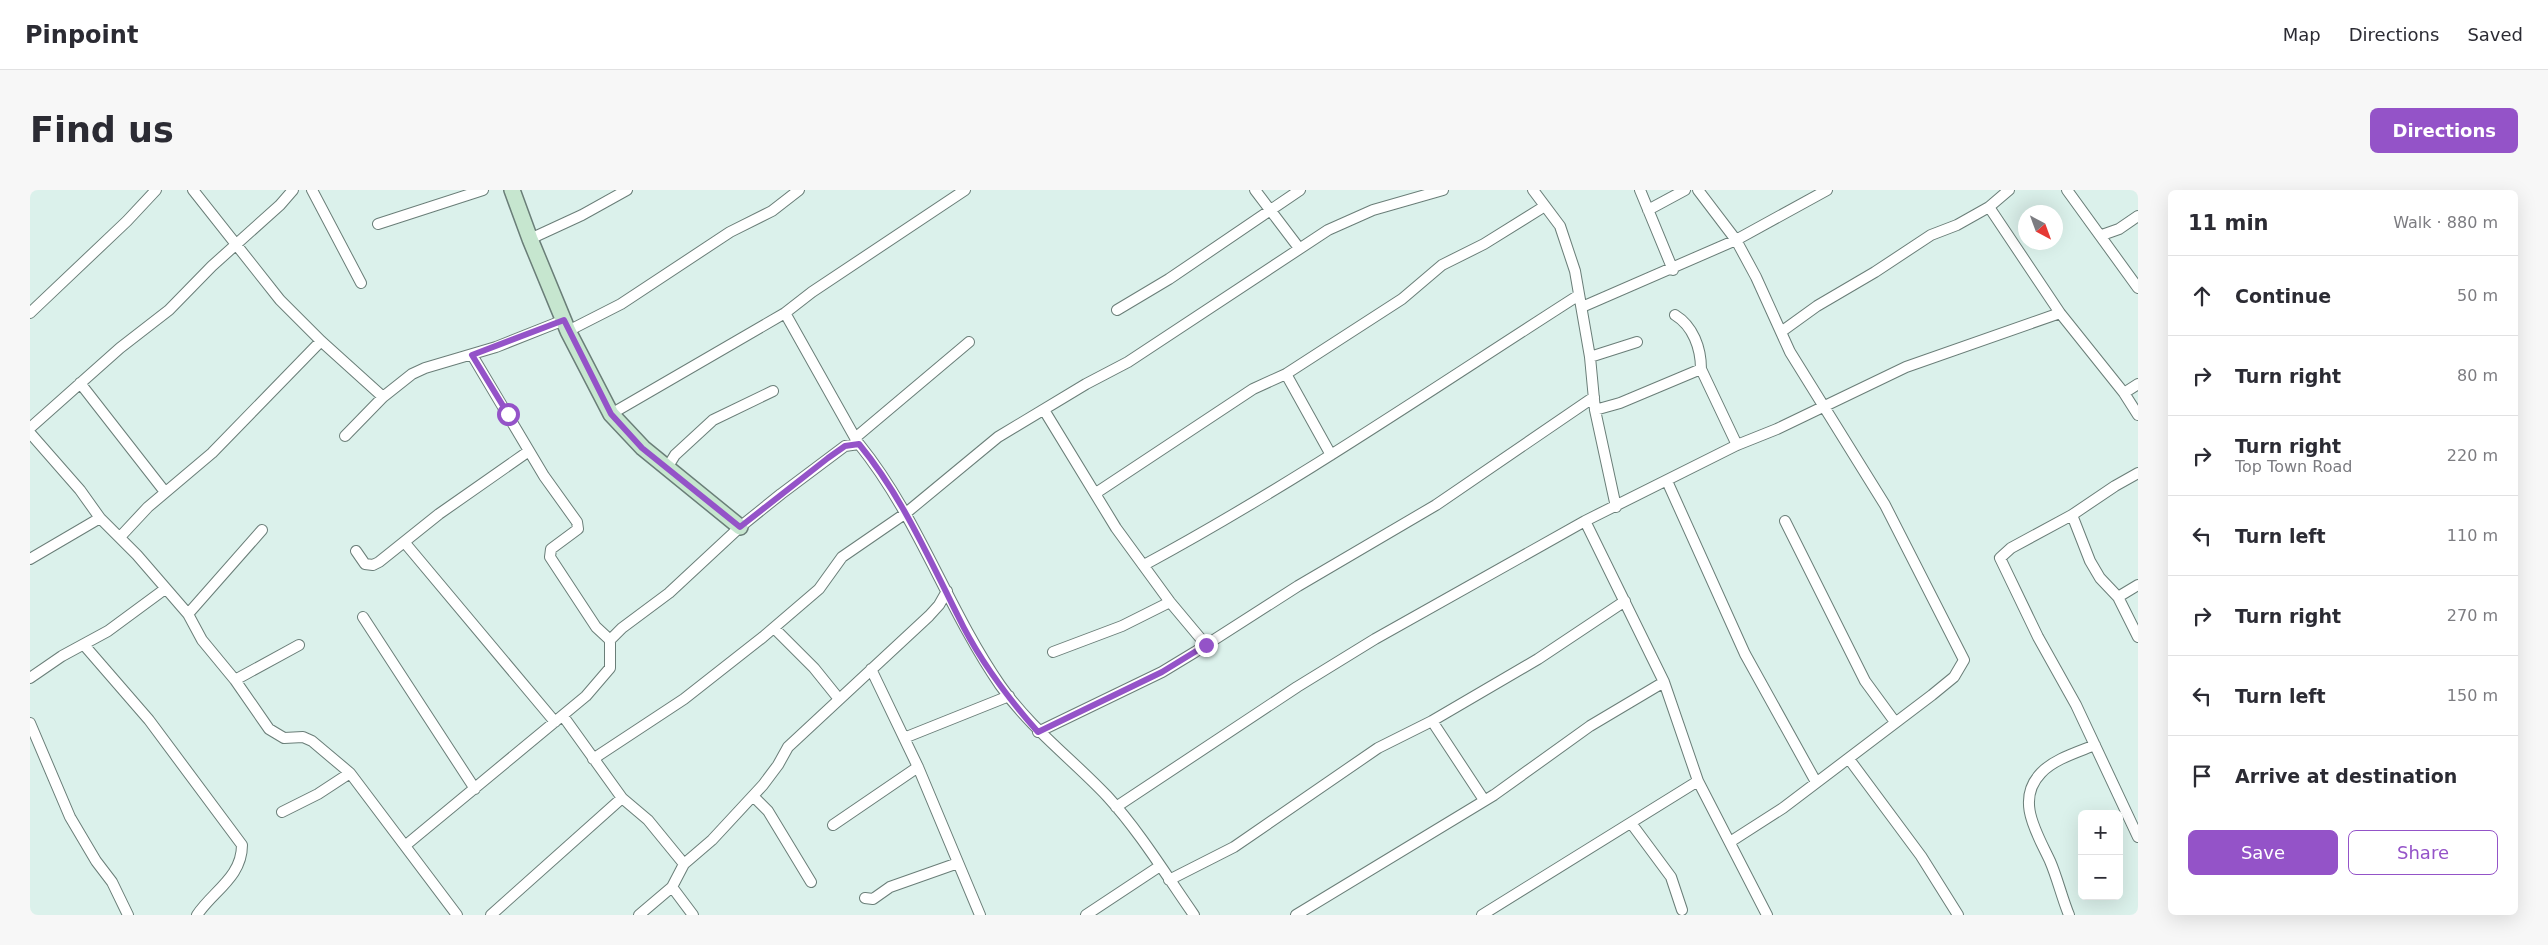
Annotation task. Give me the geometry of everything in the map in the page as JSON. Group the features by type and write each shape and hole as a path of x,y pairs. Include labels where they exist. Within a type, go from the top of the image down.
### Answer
{"street":[{"path":"30,313 127,221 156,190"},
{"path":"193,190 280,300 322,342 383,397"},
{"path":"293,190 280,205 236,244 169,310 80,383 31,435 80,490 100,518 120,537 188,614 202,640 235,680 269,729 284,738 303,737 312,741 350,773 406,845 456,915"},
{"path":"312,190 361,283"},
{"path":"378,224 483,190"},
{"path":"512,190 566,326 611,414 642,448 740,527"},
{"path":"530,239 627,190"},
{"path":"346,436 383,397 412,374 425,368 566,326 621,304 730,232 772,210 799,190"},
{"path":"611,414 720,353 785,313 812,292 966,190"},
{"path":"1255,190 1299,248"},
{"path":"1117,310 1300,190"},
{"path":"593,759 684,699 774,628 819,589 842,557 906,513 998,437 1153,346 1299,248 1353,218 1443,190"},
{"path":"1534,190 1560,226 1568,245 1582,307 1590,357 1595,410 1616,507"},
{"path":"1640,190 1673,270"},
{"path":"1648,210 1685,190"},
{"path":"1698,190 1736,240 1790,352 1885,505 1964,660 1954,677 1849,759 1783,808 1730,842"},
{"path":"1582,307 1673,270 1736,240 1828,190"},
{"path":"1781,332 1817,306 1875,272 1931,235 1957,225 1989,207 2009,190"},
{"path":"2068,190 2137,285"},
{"path":"1096,493 1253,389 1286,374 1402,299 1442,265 1484,244 1545,206"},
{"path":"1989,207 2060,313 2124,393 2138,415"},
{"path":"2102,235 2119,229 2138,216"},
{"path":"1144,565 1235,514 1332,455 1579,295"},
{"path":"785,313 857,441 875,464 906,513 947,591 958,617 1009,696 1038,732 1116,807 1194,915"},
{"path":"1116,807 1297,687 1375,639 1585,521 1737,445 1906,367 2060,313"},
{"path":"1674,315 1682,320 1695,339 1701,356 1701,369 1737,445"},
{"path":"120,537 143,512 212,453 322,342"},
{"path":"406,845 476,789 591,691 610,668 610,640 622,628 669,592 740,527 828,458 845,446 857,441 969,342"},
{"path":"1590,357 1637,342"},
{"path":"472,355 529,451 573,516 578,529 551,549 550,557 596,627 610,640"},
{"path":"1595,410 1627,400 1701,369"},
{"path":"1286,374 1332,455"},
{"path":"80,383 165,492"},
{"path":"2124,393 2138,384"},
{"path":"667,468 675,455 713,420 773,391"},
{"path":"1038,732 1162,672 1298,586 1436,505 1594,397"},
{"path":"1044,410 1116,528 1170,602 1206,645"},
{"path":"356,551 365,564 373,565 405,543 439,514 529,451"},
{"path":"2138,473 2072,515 2011,548 2000,558 2095,745 2138,837"},
{"path":"1667,481 1746,654 1816,782"},
{"path":"2072,515 2090,560 2100,578 2118,598 2138,637"},
{"path":"30,559 100,518"},
{"path":"1585,521 1626,601 1664,682 1698,781 1767,915"},
{"path":"1785,521 1860,673 1895,722"},
{"path":"188,614 262,530"},
{"path":"405,543 559,719 593,759 622,798 648,820 684,864"},
{"path":"2118,598 2138,584"},
{"path":"30,678 62,656 108,631 165,589"},
{"path":"639,915 672,887 684,864 753,796 778,765 788,746 929,616 947,591"},
{"path":"1169,880 1234,847 1378,748 1432,721 1538,659 1626,601"},
{"path":"1053,652 1122,626 1170,602"},
{"path":"362,617 476,789"},
{"path":"774,628 814,668 839,699"},
{"path":"84,645 149,720 242,844 240,862 232,876 197,915"},
{"path":"235,680 299,645"},
{"path":"871,668 918,767 980,915"},
{"path":"1300,914 1511,784 1590,726 1664,682"},
{"path":"904,738 1009,696"},
{"path":"1432,721 1484,800"},
{"path":"30,723 70,816 96,861 112,882 126,914"},
{"path":"2069,915 2051,863 2030,820 2029,804 2033,784 2042,772 2095,745"},
{"path":"1849,759 1922,856 1958,915"},
{"path":"833,825 918,767"},
{"path":"282,812 318,794 350,773"},
{"path":"1482,915 1698,781"},
{"path":"753,796 768,811 811,882"},
{"path":"491,915 622,798"},
{"path":"1632,823 1671,877 1682,910"},
{"path":"866,898 873,899 890,887 958,863"},
{"path":"1086,915 1160,866"},
{"path":"672,887 693,915"}],"route":[{"path":"508,414 472,355 529,335 564,320 611,414 642,448 740,527 752,520 781,494 845,446 859,444 875,464 906,513 940,575 958,617 983,658 1000,685 1038,732 1162,672 1206,645"}]}
